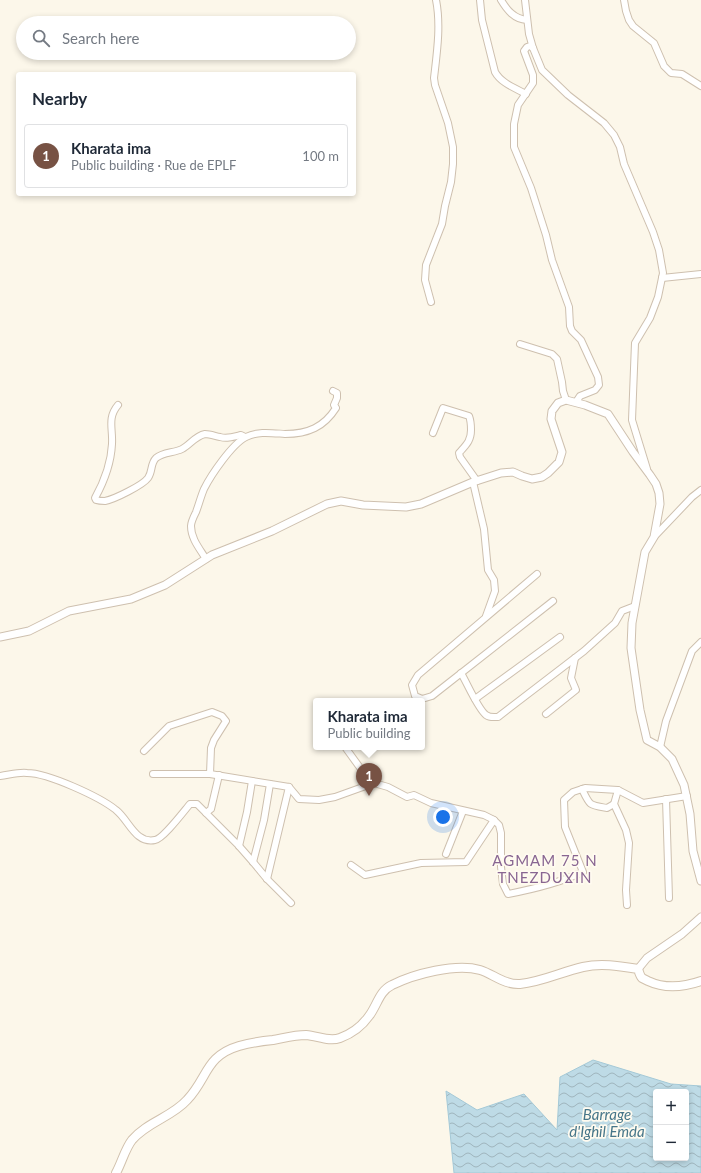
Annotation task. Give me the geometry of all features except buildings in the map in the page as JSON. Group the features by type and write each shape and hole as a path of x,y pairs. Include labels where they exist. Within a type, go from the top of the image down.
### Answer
{"main road":[{"path":"116,1173 132,1140 144,1129 188,1100 210,1064 228,1050 240,1046 295,1036 308,1036 332,1040 339,1039 361,1026 369,1016 381,994 392,984 422,974 444,969 469,968 478,969 501,980 518,984 534,982 582,968 612,965 638,970 642,978 667,986 692,984 701,981"}],"street":[{"path":"431,302 426,280 426,265 442,224 451,182 453,164 453,147 450,128 434,78 438,28 436,0"},
{"path":"480,0 482,20 495,72 503,81 526,94"},
{"path":"501,0 508,12 516,17 527,20"},
{"path":"525,0 532,48 542,70 568,95 604,124 614,135 620,147 624,164 653,232 659,250 663,273 658,297 650,318 635,343 632,420 647,470"},
{"path":"624,0 629,20 633,26 654,43 664,66 671,73 682,74 701,86"},
{"path":"532,48 530,46 527,47 524,51 533,75 533,83 518,105 516,111 514,124 514,147 533,195 546,235 552,260 569,307 570,326 572,331 581,340 598,378 599,385 595,390 580,396 576,402 579,403"},
{"path":"662,278 701,274"},
{"path":"520,344 552,354 557,359 566,400"},
{"path":"206,559 192,537 191,525 204,489 234,445 245,437 256,434 268,432 286,434 315,429 330,417 336,408 334,405 337,398 337,393 333,392"},
{"path":"0,637 29,631 69,611 130,599 166,585 212,555 272,531 327,504 341,502 406,507 421,504 501,473 513,472 532,479 542,477 559,462 562,452 551,419 552,411 558,403 566,400 579,403 608,414 656,484 660,504 654,537"},
{"path":"118,405 111,419 112,444 106,477 95,498 96,500 105,501 127,492 141,484 148,479 152,464 156,458 166,453 184,448 199,436 207,434 221,438 231,438 241,435 245,437"},
{"path":"433,433 443,408 468,416 471,420 471,436 469,441 459,453 475,482 484,529 488,570 494,580 495,591 486,616"},
{"path":"701,490 654,537 645,552 632,622 631,648 640,710 647,740 660,747 672,759 684,784 690,814 693,851 701,881"},
{"path":"420,698 416,696 412,686 418,675 537,574"},
{"path":"425,698 432,696 553,601"},
{"path":"461,673 480,709 486,715 498,717 575,658 615,623 622,611 635,606"},
{"path":"475,699 560,637"},
{"path":"660,747 666,721 685,669 692,652 701,641"},
{"path":"546,714 576,690 571,678 575,658"},
{"path":"144,751 169,726 212,712 222,716 226,721 214,740 211,748 210,774"},
{"path":"347,750 366,776 374,783 388,787 407,797 414,795 431,803 484,815 494,820 499,825 501,832 501,867 503,884 508,894 536,889 568,879 583,872 565,827 564,800 573,792 584,788 618,790 643,803 687,796"},
{"path":"0,776 28,772 48,776 68,784 116,810 140,838 146,840 156,840 163,836 190,804 197,804 239,846 291,904"},
{"path":"153,774 219,775 289,787 299,799 319,800 335,797 374,783"},
{"path":"206,813 211,809 219,775"},
{"path":"239,846 252,781"},
{"path":"253,862 264,820 270,784"},
{"path":"267,879 289,787"},
{"path":"582,789 588,802 593,806 607,808 614,804"},
{"path":"618,790 614,804 626,830 628,843 626,890 627,905"},
{"path":"666,800 669,898"},
{"path":"446,854 463,811"},
{"path":"351,865 365,875 421,863 466,862 494,820"},
{"path":"638,970 647,958 682,934 701,917"}],"water":[{"name":"Barrage d'Ighil Emda","path":"593,1060 671,1084 701,1086 701,1173 454,1173 446,1091 477,1110 524,1094 557,1130 560,1077"}],"place":[{"name":"Kharata ima","path":"369,796"}],"district":[{"name":"AGMAM 75 N TNEZDUƔIN","path":"545,870"}]}
